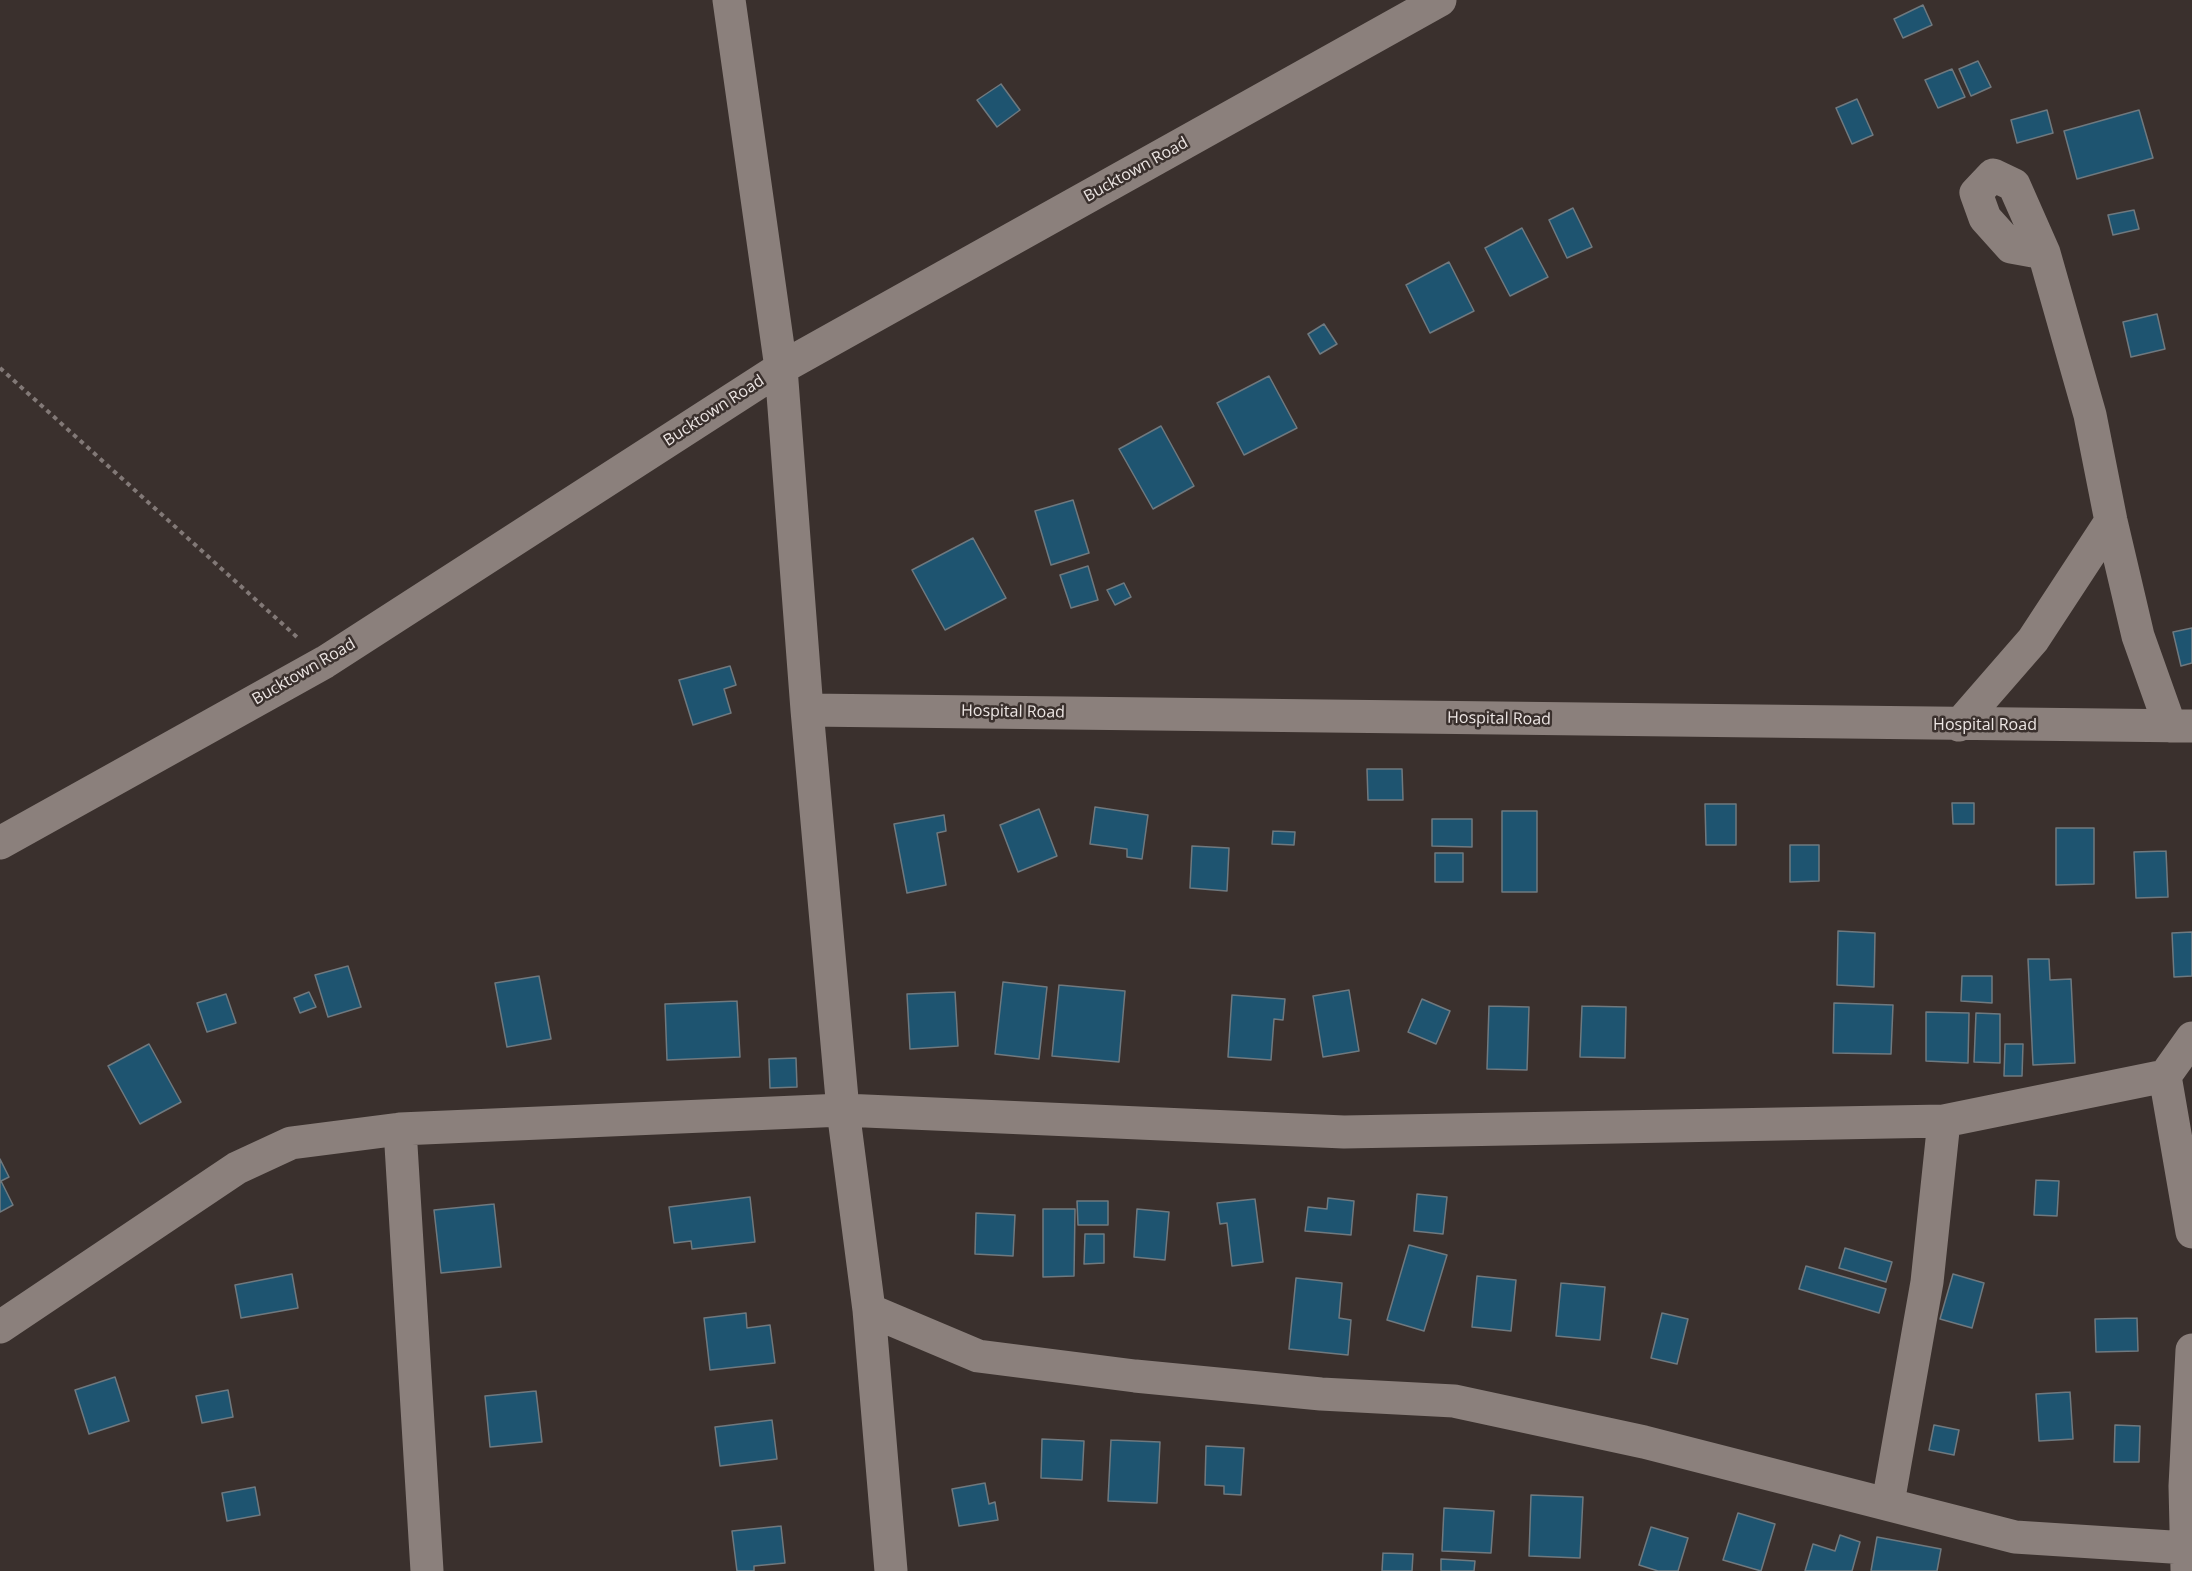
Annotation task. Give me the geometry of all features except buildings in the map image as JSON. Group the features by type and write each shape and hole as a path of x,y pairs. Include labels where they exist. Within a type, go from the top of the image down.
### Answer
{"street":[{"path":"729,0 782,368 807,710 843,1110 869,1310 891,1571"},
{"name":"Bucktown Road","path":"0,843 325,663 782,368 1440,0"},
{"path":"2044,253 2091,415 2111,520 2138,636 2181,726"},
{"path":"1959,725 2034,640 2111,520"},
{"name":"Hospital Road","path":"807,710 2181,726"},
{"path":"0,1327 237,1168 291,1143 400,1129 843,1110 1344,1132 1944,1121 2165,1076 2192,1038"},
{"path":"2165,1076 2192,1232"},
{"path":"1888,1503 1927,1282 1944,1121"},
{"path":"400,1129 427,1571"},
{"path":"869,1310 978,1356 1135,1376 1321,1394 1455,1401 1644,1443 2015,1537 2187,1560 2185,1486 2192,1350"}],"path":[{"path":"0,368 325,663"}]}
